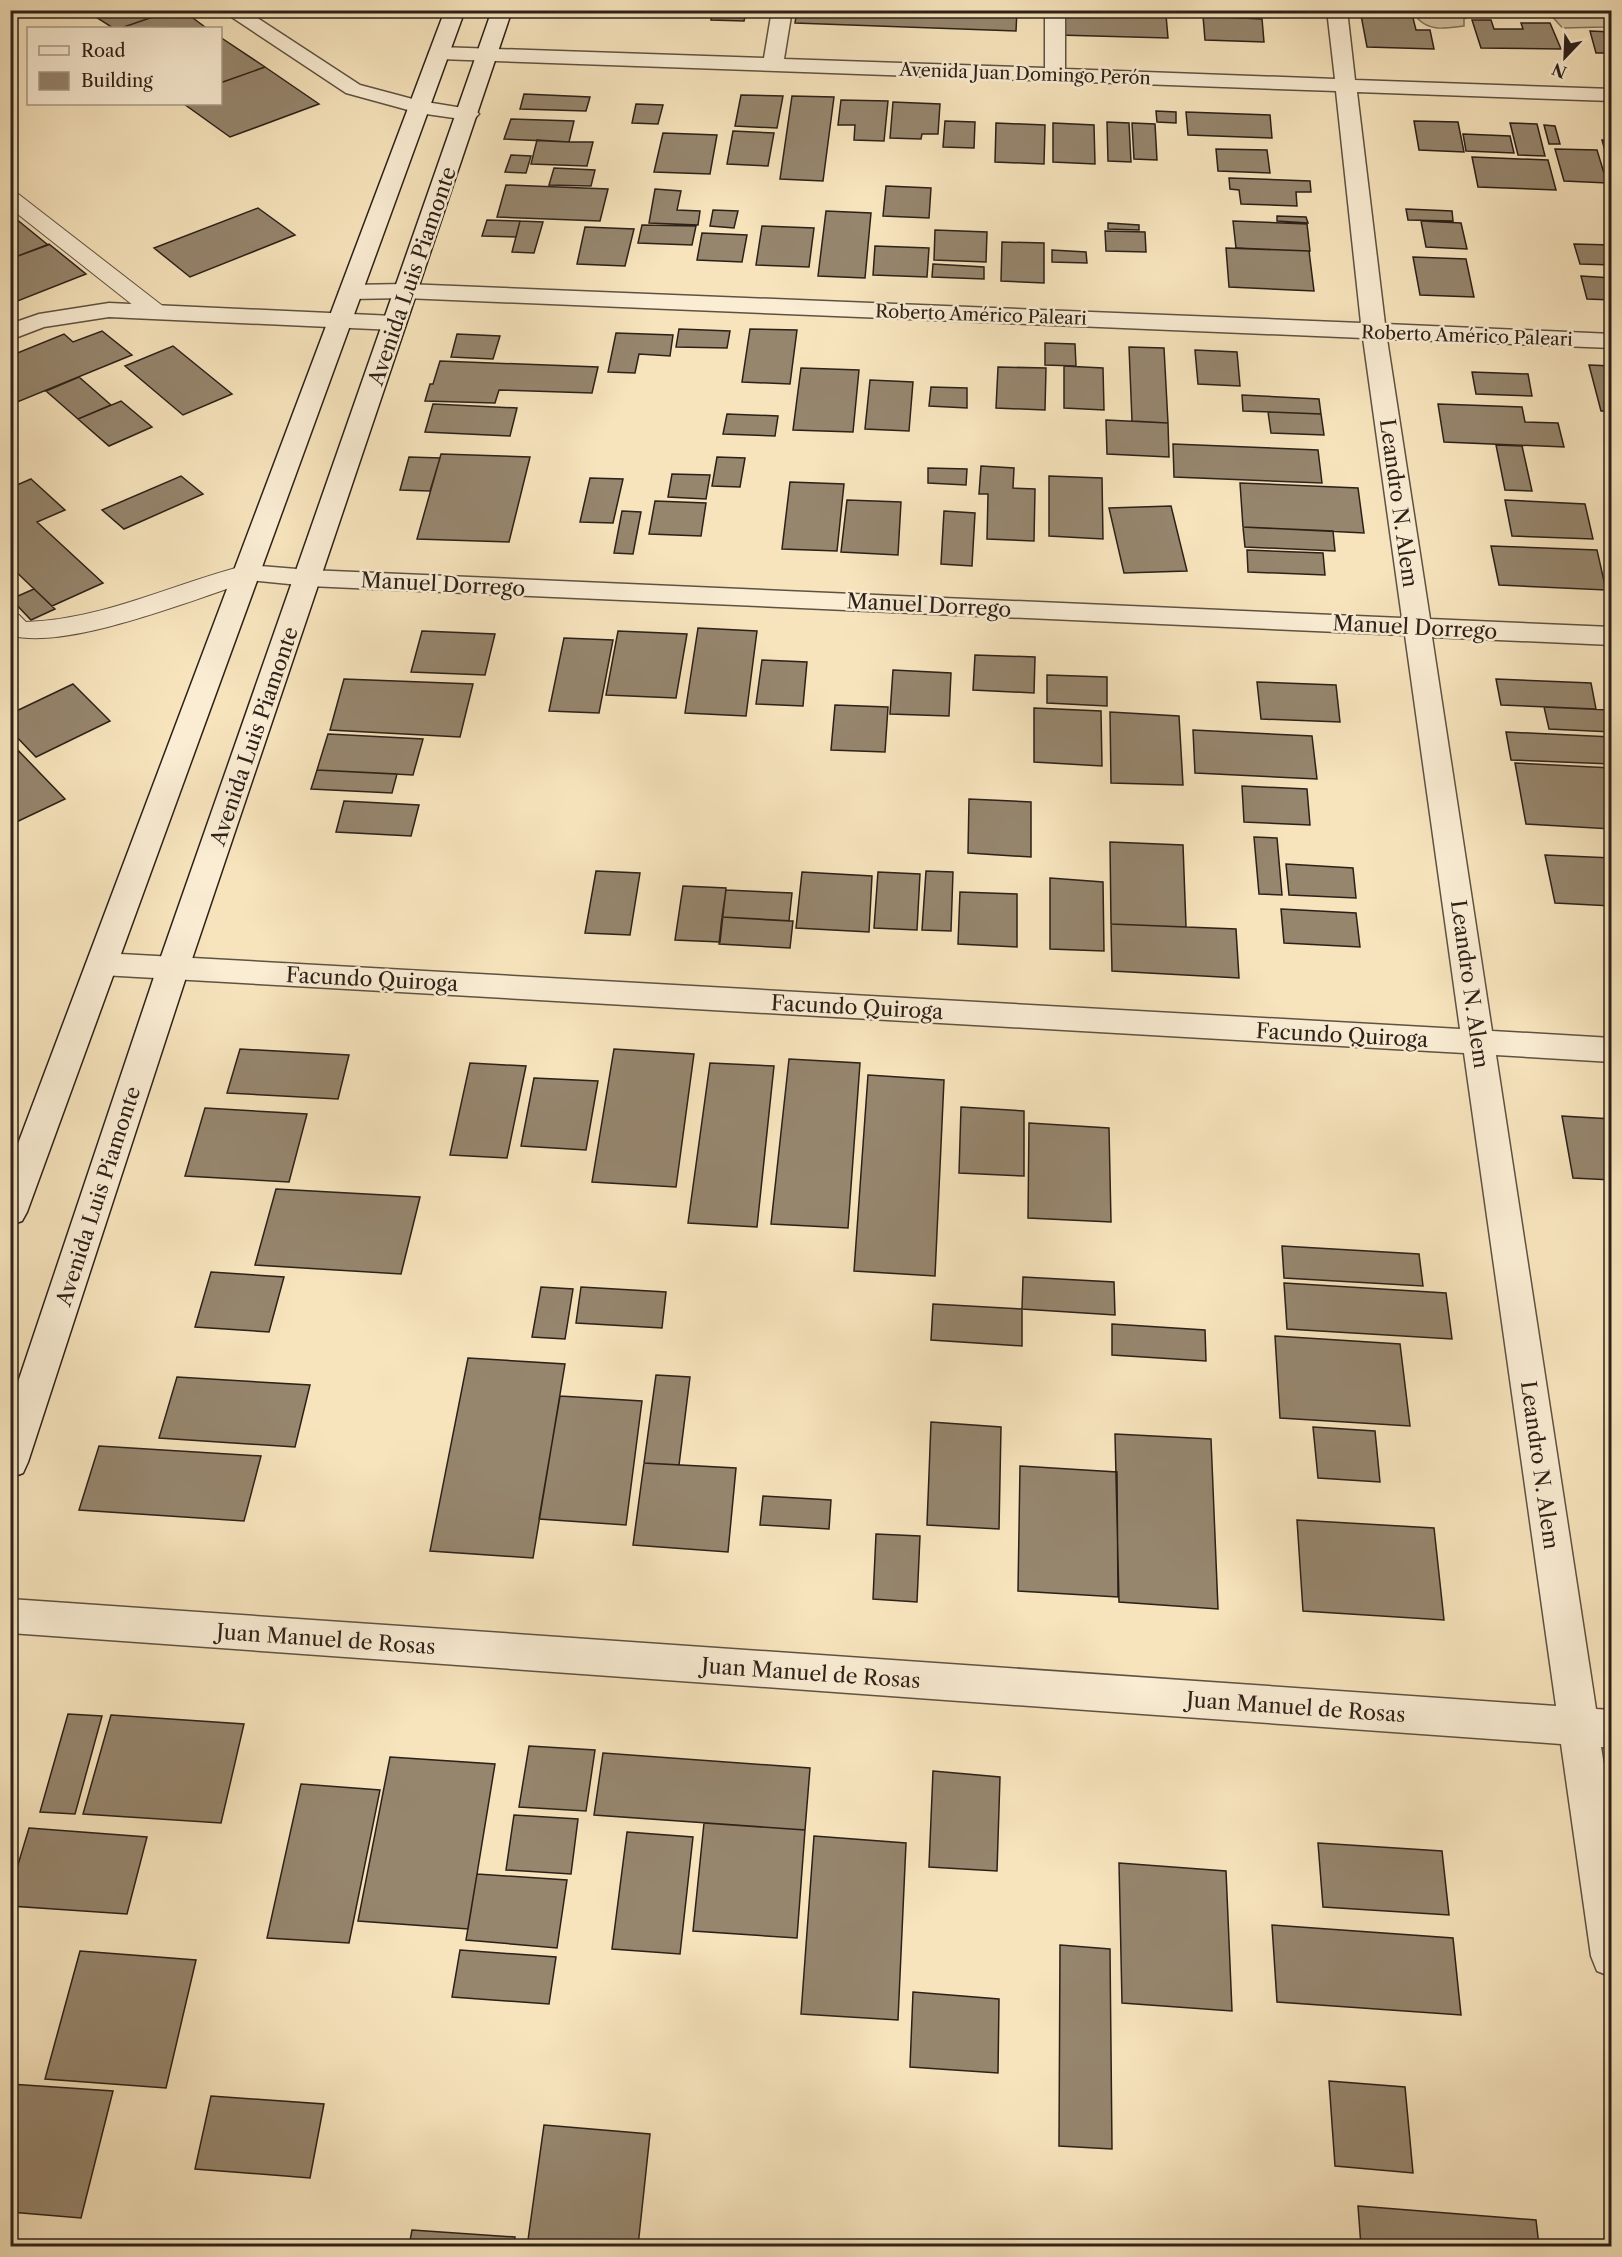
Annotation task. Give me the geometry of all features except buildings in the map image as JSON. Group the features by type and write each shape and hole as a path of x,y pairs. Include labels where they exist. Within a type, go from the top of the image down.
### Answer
{"street":[{"path":"231,10 353,89 419,107 468,114"},
{"path":"10,1212 455,10"},
{"name":"Avenida Luis Piamonte","path":"10,1462 173,968 309,578 502,10"},
{"path":"773,65 782,10"},
{"path":"1055,10 1055,75"},
{"name":"Leandro N. Alem","path":"1338,10 1374,332 1478,1043 1595,1728 1611,1956"},
{"name":"Avenida Juan Domingo Perón","path":"439,53 1611,95"},
{"name":"Roberto Américo Paleari","path":"351,292 405,291 1611,341"},
{"path":"10,333 39,321 109,310 394,323"},
{"name":"Manuel Dorrego","path":"247,573 309,578 1611,636"},
{"name":"Facundo Quiroga","path":"102,964 1611,1050"},
{"name":"Juan Manuel de Rosas","path":"10,1616 1595,1728"}],"lane":[{"path":"10,197 156,312"},
{"path":"10,621 20,630 44,631 112,617 247,573"}],"shaded area":[{"path":"1521,10 1611,10 1611,15 1604,27 1563,28 1550,15"},
{"path":"1418,11 1512,11 1481,13 1464,19 1464,26 1440,28 1423,23 1418,19"}]}
